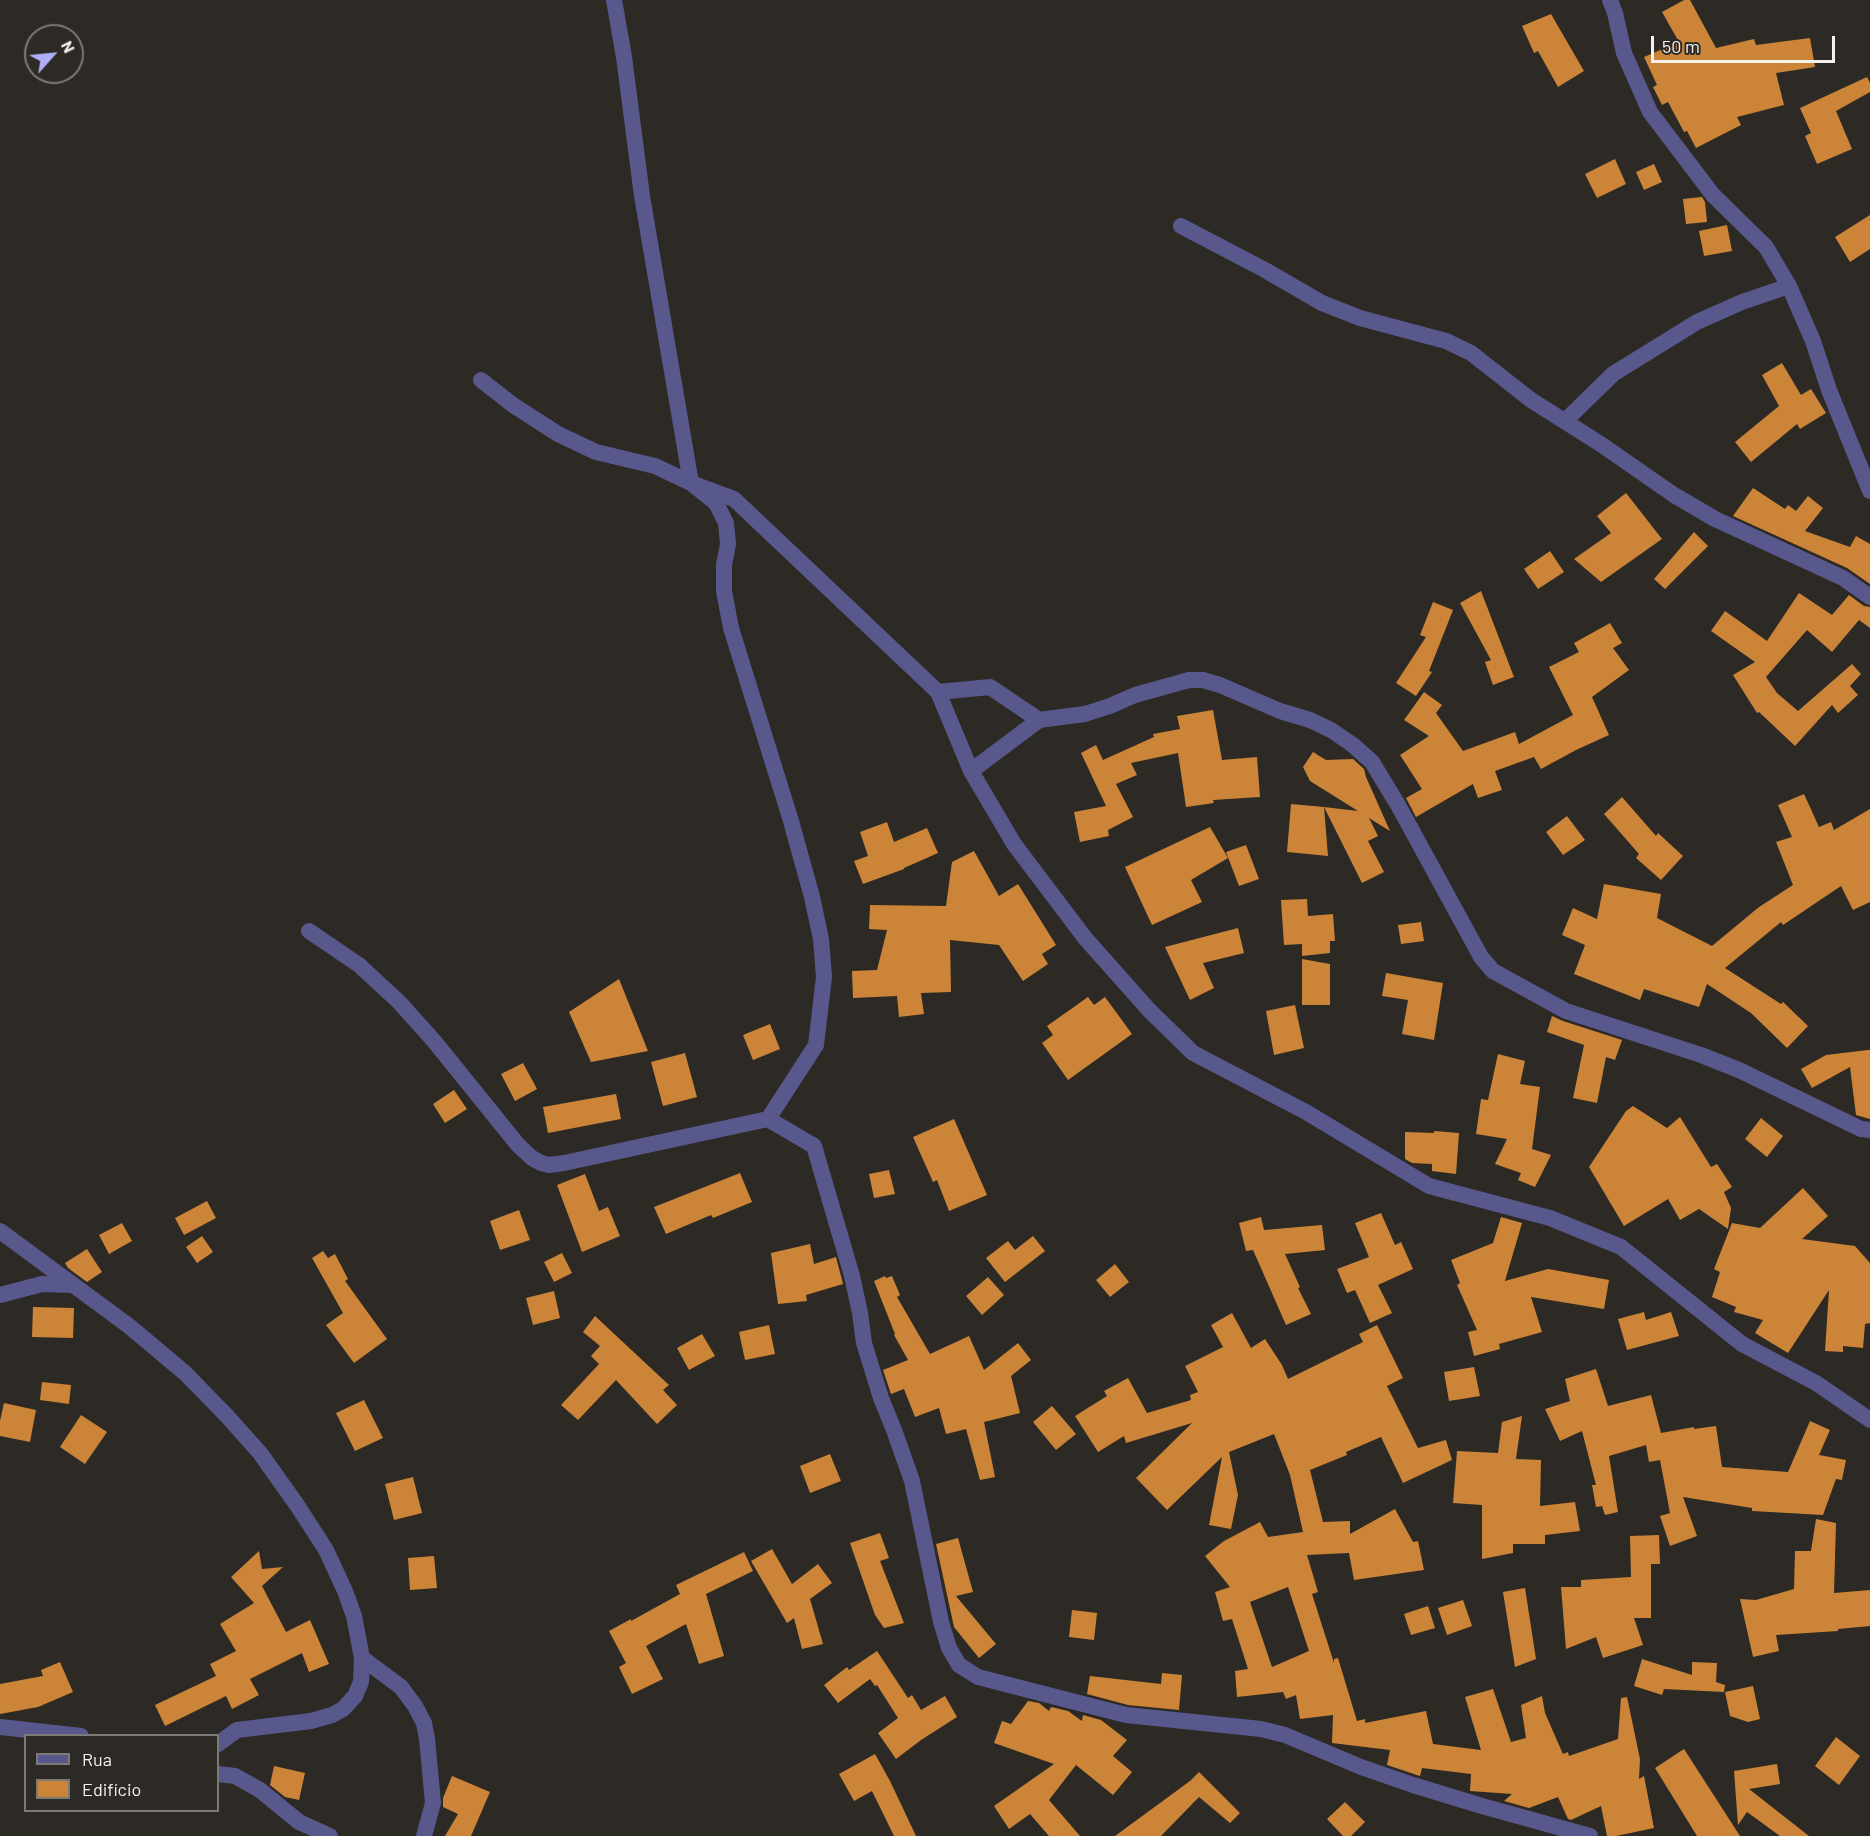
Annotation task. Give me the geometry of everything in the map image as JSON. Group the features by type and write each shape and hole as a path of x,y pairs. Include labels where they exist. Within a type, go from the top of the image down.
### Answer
{"street":[{"path":"614,0 624,57 642,196 691,483 716,503 726,523 728,544 724,565 724,591 731,628 791,821 821,939 824,977 816,1045 768,1119"},
{"path":"1610,0 1624,53 1650,112 1713,195 1766,247 1789,286 1813,341 1828,390 1870,492"},
{"path":"1181,226 1323,303 1360,318 1446,341 1462,349 1531,400 1602,445 1674,495 1715,519 1843,578 1870,597"},
{"path":"1565,422 1613,374 1697,322 1742,302 1789,286"},
{"path":"481,380 513,405 558,434 596,452 655,466 734,500 938,692 971,771 1014,844 1085,938 1149,1010 1193,1053 1306,1112 1429,1186 1550,1218 1621,1247 1742,1344 1816,1383 1870,1420"},
{"path":"971,771 1038,720 1085,714 1134,695 1189,680 1203,680 1220,685 1280,711 1310,720 1353,745 1372,762 1382,776 1480,957 1493,971 1566,1011 1701,1055 1739,1070 1860,1129 1870,1130"},
{"path":"938,692 990,687 1038,720"},
{"path":"309,931 358,965 399,1002 434,1041 518,1145 541,1163 549,1165 564,1163 768,1119 814,1146 852,1276 864,1343 881,1398 912,1481 940,1622 959,1665 978,1677 1126,1715 1269,1731 1309,1744 1361,1767 1413,1785 1590,1836"},
{"path":"0,1231 129,1326 185,1373 226,1415 260,1453 297,1505 326,1550 345,1591 354,1616 362,1658 361,1682 355,1696 343,1709 332,1715 311,1721 237,1730 219,1743"},
{"path":"0,1295 42,1284 72,1285"},
{"path":"362,1658 401,1687 424,1723 433,1803 423,1836"},
{"path":"0,1726 65,1734"},
{"path":"219,1774 235,1776 252,1785 298,1822 330,1836"}],"building":[{"path":"1684,0 1690,0 1716,48 1754,39 1756,45 1810,38 1815,67 1776,73 1784,105 1737,117 1741,125 1696,148 1687,131 1684,132 1668,102 1662,105 1653,87 1657,85 1644,57 1679,42 1662,12"},
{"path":"1551,14 1584,71 1558,87 1538,51 1534,53 1522,26"},
{"path":"1867,77 1870,92 1836,111 1852,149 1817,164 1805,136 1811,133 1800,108"},
{"path":"1615,159 1626,184 1597,198 1585,174"},
{"path":"1654,164 1662,182 1644,190 1636,172"},
{"path":"1702,197 1705,202 1707,222 1686,224 1683,199"},
{"path":"1870,215 1870,249 1850,262 1835,237"},
{"path":"1727,225 1732,251 1704,256 1699,231"},
{"path":"1782,363 1801,395 1811,389 1826,413 1800,429 1797,424 1751,462 1735,442 1779,406 1762,375"},
{"path":"1753,488 1785,509 1788,505 1796,511 1808,496 1823,508 1805,531 1850,547 1856,536 1870,544 1870,584 1847,568 1733,516"},
{"path":"1626,493 1662,539 1601,582 1574,559 1611,533 1597,516"},
{"path":"1694,532 1708,546 1665,589 1654,579"},
{"path":"1550,551 1564,572 1538,589 1524,569"},
{"path":"1481,591 1514,677 1493,685 1485,662 1491,660 1460,603"},
{"path":"1799,593 1832,615 1849,595 1864,606 1870,607 1870,628 1859,620 1832,652 1807,630 1766,677 1777,693 1798,711 1852,664 1861,674 1850,686 1858,695 1838,713 1832,705 1795,746 1759,712 1757,713 1733,675 1755,662 1711,631 1725,611 1767,641"},
{"path":"1433,602 1453,610 1429,671 1432,672 1416,696 1396,683 1426,637 1420,635"},
{"path":"1610,623 1622,643 1613,648 1629,670 1592,697 1609,735 1541,769 1534,757 1495,771 1502,790 1478,798 1473,784 1416,817 1406,798 1422,789 1400,755 1429,736 1404,720 1424,692 1442,705 1436,713 1463,751 1515,732 1519,744 1573,715 1549,667 1579,652 1574,643"},
{"path":"1213,710 1222,760 1257,757 1260,797 1213,800 1214,803 1186,807 1178,753 1131,763 1137,775 1116,784 1133,817 1108,830 1109,836 1080,842 1074,812 1106,806 1081,753 1096,745 1103,760 1154,737 1153,734 1180,729 1177,716"},
{"path":"1313,752 1326,760 1353,759 1364,769 1390,831 1369,818 1378,836 1368,841 1384,872 1362,883 1324,807 1358,811 1310,781 1303,767"},
{"path":"1804,794 1819,827 1831,822 1834,830 1870,809 1870,902 1853,910 1841,886 1783,925 1781,922 1725,968 1781,1004 1783,1002 1808,1026 1787,1048 1751,1013 1707,984 1699,1007 1644,989 1640,1000 1574,974 1585,945 1562,935 1573,908 1597,919 1604,884 1661,894 1657,918 1712,946 1759,907 1793,885 1776,842 1792,837 1778,805"},
{"path":"1622,797 1656,836 1658,833 1683,856 1661,880 1636,858 1639,854 1604,814"},
{"path":"1291,804 1324,807 1328,856 1287,852"},
{"path":"1567,816 1585,840 1563,855 1546,832"},
{"path":"887,822 894,842 927,828 938,853 863,884 854,861 868,856 860,832"},
{"path":"1210,827 1228,858 1191,880 1202,902 1152,925 1125,867"},
{"path":"1246,845 1259,879 1239,886 1226,852"},
{"path":"974,851 999,896 1018,884 1056,945 1042,954 1048,964 1023,981 999,945 950,940 951,992 921,993 924,1014 899,1017 897,996 853,998 852,971 877,970 887,930 869,929 870,905 946,906 952,862"},
{"path":"1307,899 1308,916 1333,914 1335,941 1330,941 1330,953 1302,956 1302,944 1284,945 1281,900"},
{"path":"1421,922 1424,941 1401,944 1398,925"},
{"path":"1238,928 1244,953 1203,963 1214,988 1190,1000 1165,947"},
{"path":"1302,959 1330,964 1330,1005 1302,1005"},
{"path":"1386,973 1443,983 1434,1040 1402,1034 1408,1000 1382,996"},
{"path":"619,979 648,1051 591,1062 569,1012"},
{"path":"1088,997 1094,1005 1105,997 1132,1034 1068,1080 1042,1043 1053,1035 1047,1026"},
{"path":"1295,1005 1304,1048 1274,1055 1266,1011"},
{"path":"1552,1016 1622,1040 1615,1060 1606,1057 1597,1103 1573,1098 1584,1045 1547,1032"},
{"path":"770,1024 780,1049 753,1060 743,1035"},
{"path":"1870,1050 1870,1119 1856,1115 1850,1067 1812,1088 1801,1069 1826,1055"},
{"path":"685,1053 697,1097 663,1106 651,1062"},
{"path":"1498,1054 1525,1061 1520,1084 1540,1087 1532,1149 1551,1155 1535,1187 1518,1180 1521,1173 1495,1164 1507,1139 1476,1134 1481,1099 1488,1100"},
{"path":"523,1063 537,1089 515,1101 501,1074"},
{"path":"454,1090 467,1109 445,1123 433,1104"},
{"path":"616,1094 621,1119 548,1133 543,1107"},
{"path":"1633,1106 1667,1128 1680,1117 1711,1167 1717,1164 1732,1187 1724,1192 1731,1208 1728,1229 1699,1209 1680,1220 1668,1199 1624,1226 1589,1167 1626,1111"},
{"path":"1761,1118 1783,1136 1767,1157 1745,1139"},
{"path":"954,1119 987,1195 949,1211 937,1180 933,1182 913,1137"},
{"path":"1434,1131 1459,1133 1456,1174 1432,1171 1432,1164 1412,1163 1405,1159 1405,1132 1434,1133"},
{"path":"889,1170 895,1194 874,1198 869,1174"},
{"path":"740,1173 752,1202 713,1218 711,1215 666,1234 654,1207"},
{"path":"585,1174 599,1211 608,1207 620,1236 582,1252 557,1185"},
{"path":"1803,1188 1828,1216 1802,1239 1855,1246 1870,1263 1870,1323 1865,1324 1863,1348 1843,1346 1843,1352 1825,1351 1829,1290 1788,1353 1755,1333 1763,1320 1734,1312 1736,1307 1712,1297 1720,1272 1714,1269 1732,1223 1760,1228"},
{"path":"207,1201 216,1218 184,1235 175,1218"},
{"path":"519,1210 530,1240 500,1250 490,1221"},
{"path":"1381,1213 1395,1245 1401,1242 1413,1269 1378,1285 1392,1313 1370,1323 1355,1290 1347,1293 1337,1269 1369,1257 1355,1223"},
{"path":"1261,1217 1264,1230 1322,1225 1325,1250 1285,1254 1311,1314 1286,1325 1253,1250 1246,1251 1239,1223"},
{"path":"1501,1217 1522,1223 1505,1281 1548,1269 1609,1280 1604,1309 1531,1297 1542,1332 1499,1344 1500,1349 1474,1356 1468,1332 1477,1330 1457,1285 1460,1283 1451,1260 1493,1243"},
{"path":"122,1223 132,1241 109,1254 99,1235"},
{"path":"202,1236 213,1252 197,1263 186,1247"},
{"path":"1033,1236 1045,1251 1005,1282 986,1258 1008,1241 1015,1250"},
{"path":"810,1244 814,1264 836,1257 843,1284 806,1295 807,1301 778,1304 771,1253"},
{"path":"87,1249 102,1272 87,1282 68,1268 65,1263"},
{"path":"323,1251 328,1258 335,1254 348,1279 345,1281 387,1339 354,1363 326,1325 343,1313 312,1258"},
{"path":"562,1253 572,1273 554,1282 544,1262"},
{"path":"1115,1264 1129,1282 1110,1297 1096,1280"},
{"path":"885,1276 886,1278 892,1276 900,1295 897,1297 930,1354 969,1336 984,1370 1018,1343 1031,1360 1011,1376 1020,1413 984,1422 995,1477 980,1480 966,1429 946,1434 939,1408 915,1417 904,1389 891,1394 883,1370 908,1360 894,1335 874,1281"},
{"path":"988,1277 1004,1295 982,1315 966,1296"},
{"path":"554,1291 560,1318 533,1325 526,1298"},
{"path":"33,1307 74,1308 73,1338 32,1337"},
{"path":"1644,1312 1646,1320 1671,1312 1679,1336 1627,1350 1618,1319"},
{"path":"1232,1313 1251,1348 1265,1339 1288,1379 1363,1342 1359,1334 1377,1325 1403,1378 1387,1386 1418,1448 1446,1440 1452,1460 1403,1483 1381,1437 1346,1452 1347,1455 1310,1470 1323,1522 1350,1521 1350,1534 1395,1509 1413,1542 1418,1541 1424,1570 1354,1580 1349,1553 1307,1555 1318,1592 1312,1594 1334,1663 1334,1659 1338,1658 1357,1721 1365,1719 1365,1723 1426,1711 1433,1744 1481,1750 1465,1697 1493,1689 1511,1742 1526,1738 1521,1705 1542,1696 1545,1713 1563,1754 1568,1752 1569,1756 1618,1739 1621,1698 1627,1697 1640,1759 1639,1779 1644,1776 1654,1828 1607,1836 1601,1806 1571,1820 1568,1819 1558,1797 1529,1808 1504,1801 1512,1794 1470,1791 1471,1774 1422,1768 1420,1776 1387,1765 1390,1750 1332,1743 1333,1715 1300,1719 1296,1695 1286,1699 1283,1692 1237,1697 1235,1671 1248,1669 1232,1619 1223,1621 1215,1592 1230,1587 1205,1556 1224,1541 1260,1522 1268,1537 1303,1532 1290,1475 1274,1434 1229,1452 1238,1495 1231,1529 1209,1525 1222,1457 1167,1510 1136,1478 1192,1423 1126,1443 1124,1436 1098,1452 1075,1416 1107,1396 1104,1391 1128,1378 1147,1413 1191,1400 1190,1395 1198,1392 1185,1366 1223,1347 1211,1325","holes":["1288,1587 1309,1651 1272,1667 1250,1602"]},
{"path":"595,1316 669,1385 663,1390 677,1405 657,1424 616,1380 578,1420 561,1405 599,1364 591,1356 600,1346 583,1332"},
{"path":"769,1325 775,1354 745,1360 739,1332"},
{"path":"702,1334 715,1356 689,1370 677,1348"},
{"path":"1474,1367 1480,1396 1449,1401 1444,1372"},
{"path":"1596,1369 1608,1406 1651,1395 1661,1433 1716,1426 1722,1467 1788,1472 1810,1421 1830,1430 1819,1455 1846,1460 1842,1480 1836,1479 1823,1515 1752,1511 1752,1508 1683,1497 1697,1536 1670,1546 1660,1516 1670,1513 1660,1460 1649,1462 1646,1445 1609,1456 1618,1512 1605,1515 1602,1506 1596,1507 1592,1485 1596,1485 1582,1431 1560,1441 1545,1409 1570,1401 1565,1379"},
{"path":"42,1382 71,1385 69,1404 40,1400"},
{"path":"364,1400 383,1438 355,1451 336,1413"},
{"path":"4,1403 36,1410 30,1442 0,1436 0,1421"},
{"path":"1052,1406 1076,1434 1056,1450 1033,1422"},
{"path":"81,1415 107,1432 85,1464 60,1447"},
{"path":"1522,1416 1516,1459 1541,1460 1540,1506 1575,1502 1580,1531 1545,1535 1545,1544 1513,1544 1513,1553 1482,1559 1482,1505 1453,1503 1457,1451 1498,1453 1502,1422"},
{"path":"830,1454 841,1481 810,1493 800,1466"},
{"path":"413,1477 422,1513 394,1520 385,1484"},
{"path":"1816,1519 1836,1523 1834,1593 1870,1590 1870,1626 1838,1629 1838,1631 1776,1635 1779,1651 1753,1657 1740,1599 1756,1600 1794,1589 1795,1551 1811,1551"},
{"path":"880,1533 889,1558 880,1561 904,1623 884,1628 875,1615 850,1543"},
{"path":"1659,1535 1660,1564 1651,1564 1651,1618 1634,1618 1643,1645 1603,1658 1596,1637 1566,1649 1561,1587 1581,1587 1581,1580 1631,1577 1630,1536"},
{"path":"958,1538 973,1592 956,1596 996,1644 979,1658 954,1627 936,1544"},
{"path":"772,1549 792,1584 818,1564 832,1583 810,1599 823,1644 802,1649 794,1618 787,1623 751,1561"},
{"path":"259,1551 262,1569 283,1567 262,1586 286,1632 310,1620 329,1664 309,1672 302,1653 250,1679 259,1695 232,1709 226,1696 165,1726 155,1705 216,1676 210,1664 236,1651 220,1624 254,1603 231,1577"},
{"path":"744,1552 753,1571 706,1594 724,1656 699,1664 686,1624 646,1646 663,1679 632,1694 619,1667 626,1663 609,1631 680,1594 676,1585"},
{"path":"434,1556 437,1588 410,1590 408,1558"},
{"path":"1525,1588 1536,1659 1515,1667 1503,1592"},
{"path":"1463,1600 1472,1626 1447,1635 1438,1608"},
{"path":"1428,1606 1435,1628 1411,1635 1404,1614"},
{"path":"1072,1610 1097,1613 1094,1640 1069,1637"},
{"path":"877,1651 908,1698 912,1695 921,1710 945,1696 957,1717 896,1759 878,1733 898,1718 877,1685 875,1686 870,1679 838,1703 824,1685 847,1667 849,1670"},
{"path":"1642,1659 1692,1675 1692,1662 1717,1663 1716,1682 1725,1685 1724,1692 1664,1689 1662,1695 1634,1686"},
{"path":"60,1662 73,1692 38,1707 0,1714 0,1684 43,1676 41,1670"},
{"path":"1162,1673 1182,1675 1179,1710 1128,1705 1087,1694 1090,1676 1161,1684"},
{"path":"1753,1686 1760,1719 1748,1722 1730,1716 1725,1692"},
{"path":"1028,1701 1039,1703 1049,1711 1051,1707 1068,1711 1082,1721 1083,1715 1101,1720 1127,1740 1113,1756 1132,1772 1113,1795 1076,1765 1049,1800 1080,1836 1049,1836 1030,1814 1009,1829 994,1806 1054,1764 994,1743 1002,1721 1011,1724"},
{"path":"1836,1737 1860,1756 1839,1785 1815,1766"},
{"path":"1684,1749 1740,1836 1697,1836 1655,1768"},
{"path":"875,1754 916,1836 894,1836 872,1791 854,1801 839,1774"},
{"path":"1777,1764 1780,1784 1749,1789 1809,1836 1780,1836 1747,1812 1738,1825 1734,1771"},
{"path":"274,1766 305,1773 299,1800 285,1797 270,1785"},
{"path":"1199,1772 1240,1813 1230,1823 1199,1797 1161,1836 1115,1836 1190,1781"},
{"path":"452,1776 490,1792 471,1836 445,1836 458,1814 443,1807 443,1798"},
{"path":"1345,1802 1365,1822 1351,1836 1343,1836 1327,1819"}]}
